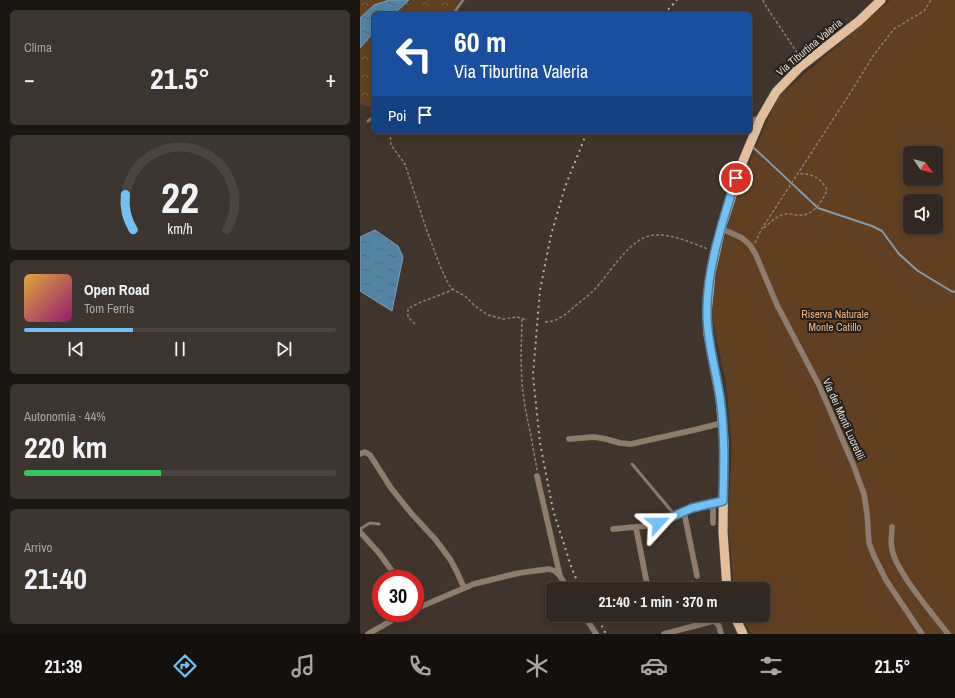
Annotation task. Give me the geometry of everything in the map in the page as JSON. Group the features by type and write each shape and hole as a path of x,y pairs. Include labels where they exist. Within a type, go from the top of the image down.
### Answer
{"main road":[{"name":"Via Tiburtina Valeria","path":"727,582 723,532 724,441 720,398 709,340 707,320 709,284 721,229 738,172 761,118 776,92 804,64 859,21 881,0"},
{"path":"737,622 743,634"}],"street":[{"path":"752,120 761,118"},
{"name":"Via dei Monti Lucretili","path":"721,229 738,236 752,248 777,305 819,385 853,464 865,500 869,543 874,556 886,580 922,634"},
{"path":"569,439 594,437 631,444 722,423"},
{"path":"360,454 365,452 370,455 391,488 410,513 435,539 450,559 464,588"},
{"path":"537,476 560,576"},
{"path":"613,529 636,528 653,525 675,515 723,501"},
{"path":"713,503 713,523"},
{"path":"684,512 697,576"},
{"path":"892,527 891,546 895,559 910,583 948,634"},
{"path":"636,528 647,582"},
{"path":"360,531 391,570"},
{"path":"424,604 464,588 528,571 551,570 557,572 564,582"},
{"path":"664,634 713,621 718,625 721,634"},
{"path":"368,634 389,622"},
{"path":"588,622 596,634"}],"lane":[{"path":"454,12 463,0"},
{"path":"368,121 372,118"},
{"path":"632,464 675,515"},
{"path":"360,531 370,523 379,524"}],"path":[{"path":"763,0 804,64"},
{"path":"752,248 761,230 849,95 872,56 894,29 924,11 931,0"},
{"path":"390,134 391,145 405,164 426,228 440,266 449,285 488,315 503,319 517,318 527,320"},
{"path":"761,230 777,217 786,213 798,216 809,214 821,203 827,190 821,180 805,174 797,174"},
{"path":"545,322 552,322 566,314 592,291 631,247 645,237 659,235 674,237 716,252"},
{"path":"415,324 408,316 408,309 415,304 444,294 453,289"},
{"path":"522,319 522,384 537,476"}],"green space":[{"path":"360,0 459,0 452,12 372,12 372,107 360,104"},
{"name":"Riserva Naturale Monte Catillo","path":"890,0 955,0 955,634 751,634 745,622 770,622 770,582 733,582 728,525 732,446 726,382 711,314 718,265 736,194 777,98"}],"water":[{"path":"389,0 409,0 396,12 372,12 372,34 360,48 360,18 374,5"},
{"path":"375,230 398,246 403,257 392,311 360,291 360,237"}],"waterway":[{"path":"754,148 818,208 872,226 882,231 899,254 918,271 955,292"}],"railway":[{"path":"666,12 677,0"},
{"path":"578,582 572,569 553,510 540,443 533,375 540,290 551,235 565,187 586,134"},
{"path":"600,622 606,634"}],"route":[{"path":"658,523 692,508 723,501 724,441 718,385 708,334 707,303 711,273 721,229 736,178"}]}
